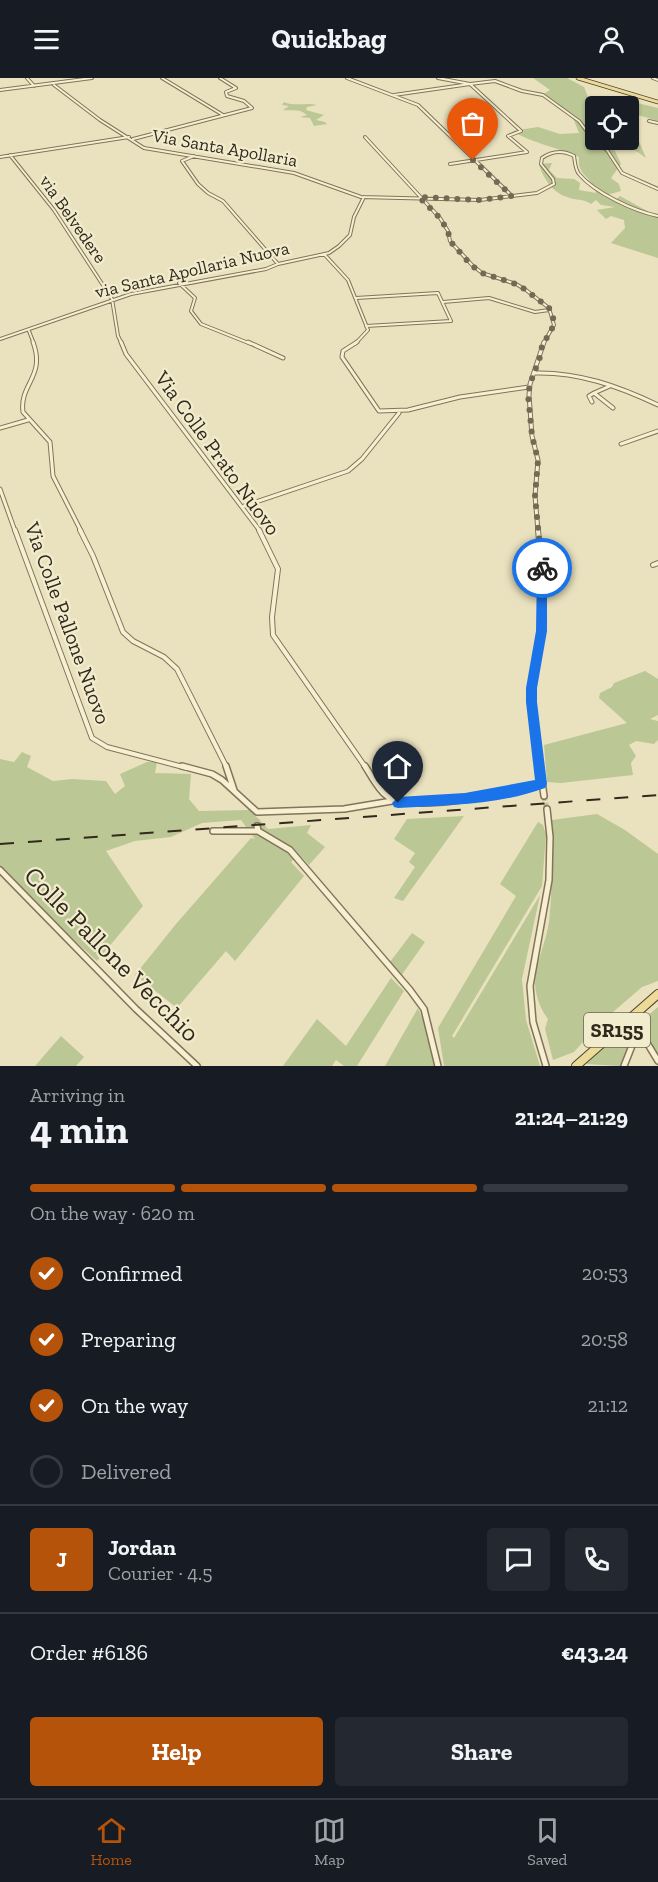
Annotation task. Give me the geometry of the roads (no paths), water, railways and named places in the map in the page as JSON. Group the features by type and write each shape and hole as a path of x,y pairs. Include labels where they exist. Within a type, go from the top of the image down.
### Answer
{"main road":[{"path":"578,78 658,102"},
{"name":"SR155","path":"576,1066 658,994"}],"street":[{"path":"27,78 34,87"},
{"path":"0,90 92,78"},
{"path":"162,78 224,115"},
{"path":"0,157 131,138 252,107 244,101 227,96 226,92 236,88 220,78"},
{"path":"347,78 418,105 512,196"},
{"path":"438,78 470,84 521,131 508,136 527,152 450,164"},
{"path":"653,78 658,80"},
{"path":"394,95 495,81 523,92 543,95 579,121 595,142 607,150 622,173 658,189"},
{"name":"Via Santa Apollaria","path":"54,84 100,120 149,149 294,173 364,197 480,200 537,193 553,186 553,179 541,164 541,160 549,154 563,152 574,156 577,172 589,181 636,209 658,216"},
{"path":"649,121 658,123"},
{"path":"365,136 440,218 448,231 450,241 471,265 487,275 516,284 537,298 549,310 554,325 542,346 529,387 532,436 538,460 535,496 542,570 542,631 531,688 531,702 544,796"},
{"name":"via Belvedere","path":"10,155 54,210 112,299"},
{"path":"195,156 182,161 184,167 206,192 223,201 278,264"},
{"path":"364,197 354,217 348,239 333,251 324,254 348,280 366,326 367,333 343,351 342,357 378,411 399,413 458,397 504,393 529,387"},
{"name":"via Santa Apollaria Nuova","path":"0,339 29,331 112,299 179,283 266,269 278,264 324,254"},
{"path":"179,283 195,298 191,311 201,324 284,358"},
{"path":"356,298 438,293 450,321 366,326"},
{"name":"Via Colle Prato Nuovo","path":"112,299 118,336 126,353 244,506 264,536 277,566 271,627 275,639 366,771 386,796 393,801"},
{"path":"443,302 492,299 533,313 549,310"},
{"path":"29,331 38,363 21,408 50,442 52,476 93,556 123,632 131,641 159,653 177,669 217,742 227,764 234,791"},
{"path":"535,373 573,375 611,385 658,405"},
{"path":"592,402 589,396 611,385"},
{"path":"594,393 613,408"},
{"path":"244,506 348,471 362,459 399,413"},
{"path":"0,428 29,420"},
{"path":"621,444 658,431"},
{"name":"Via Colle Pallone Nuovo","path":"0,489 46,613 68,681 92,738 107,747 208,772 219,778 257,812"},
{"path":"257,819 257,812 344,809 393,801 404,803 443,801 512,792 541,784"},
{"path":"546,1066 534,1021 530,993 532,966 547,896 549,846 547,809"},
{"path":"213,831 258,828 290,849 424,1009 438,1066"},
{"name":"Colle Pallone Vecchio","path":"0,870 136,1009 197,1066"},
{"path":"632,1017 658,1061"},
{"path":"624,1066 640,1028"}],"tunnel":[{"path":"544,796 547,809"},
{"path":"257,819 257,826"}],"railway":[{"path":"0,844 658,795"}]}
